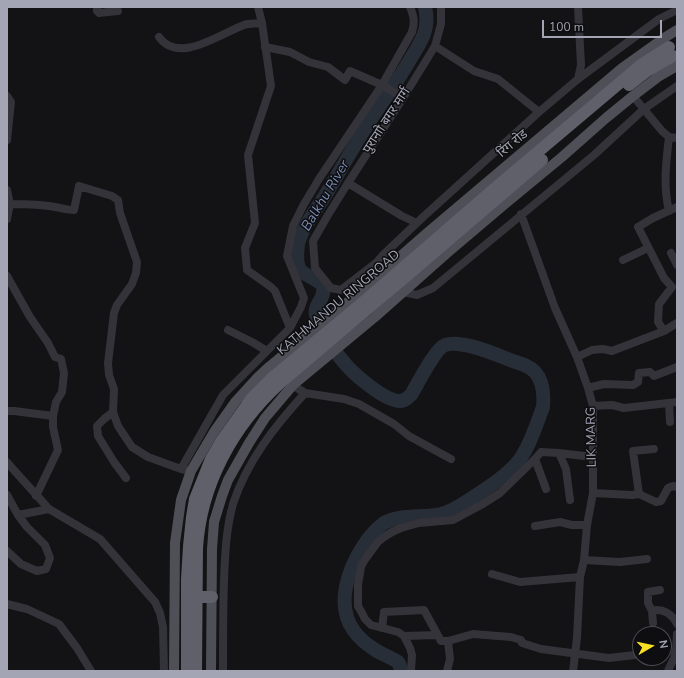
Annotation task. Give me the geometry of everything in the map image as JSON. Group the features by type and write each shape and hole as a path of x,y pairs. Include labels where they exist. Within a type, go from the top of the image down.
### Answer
{"highway":[{"name":"KATHMANDU RINGROAD","path":"196,671 189,546 195,499 209,464 222,440 252,398 281,376 365,306 488,194 641,65 673,56"},
{"name":"KATHMANDU RINGROAD","path":"187,671 192,597"},
{"path":"192,597 212,598"}],"main road":[{"name":"रिंग रोड","path":"365,306 370,283 622,68 677,30"},
{"path":"211,671 212,549 214,522 228,480 265,418 281,376 365,306 403,292 606,118 658,77 673,56"},
{"path":"174,671 175,543 186,470 236,401 257,378 281,376"}],"street":[{"path":"97,7 97,11 99,12 118,11"},
{"path":"258,7 262,23 271,86 248,155 255,223 245,248 247,270 271,287 274,291 290,328"},
{"path":"10,204 33,204 74,210 79,186 112,196 118,200 120,213 137,262 136,273 132,284 117,305 114,313 108,363 109,375 114,389 113,412 118,426 132,448 148,457 186,470 223,395 290,328 301,308 304,298 287,256 293,226 319,179 383,85 412,32 414,18 410,7"},
{"name":"पुरानाो बगर मार्ग","path":"441,7 441,24 435,46 401,97 313,241 315,268 331,288 341,290 376,264 382,256 417,223 539,112 578,79 659,19 677,10"},
{"path":"578,7 581,65 578,79"},
{"path":"159,37 162,41 176,48 194,46 200,45 245,25 262,23"},
{"path":"435,46 474,72 498,79 539,112"},
{"path":"265,47 290,52 309,62 328,67 345,80 350,71 383,85 401,97"},
{"path":"403,292 417,295 433,288 594,155 644,109 677,86"},
{"path":"7,96 11,102 7,140"},
{"path":"633,96 662,131 673,138 666,166 666,200 673,209 638,227 664,278 672,287 659,304 658,322 664,331"},
{"path":"348,183 402,216 417,223"},
{"path":"7,190 10,204 7,219"},
{"name":"LIK MARG","path":"521,214 555,308 577,357 593,406 593,494 580,578 577,638 573,671"},
{"path":"623,260 648,248"},
{"path":"670,253 677,265"},
{"path":"7,276 55,357 60,359 64,373 62,392 56,402 52,416 58,450 36,496"},
{"path":"577,357 592,350 603,349 612,351 664,331 677,323"},
{"path":"228,330 267,351"},
{"path":"260,358 281,376 305,393 344,399 359,404 394,424 409,436 451,459"},
{"path":"588,388 604,384 633,385 638,382 639,373 650,372 654,376 677,367"},
{"path":"223,671 226,546 230,514 245,475 262,446 279,422 305,393"},
{"path":"593,406 612,405 624,408 673,403 670,422"},
{"path":"7,411 52,416"},
{"path":"113,412 98,426 98,436 126,478"},
{"path":"639,494 633,451 654,449"},
{"path":"411,671 412,655 404,636 398,632 371,625 365,619 358,606 358,585 361,567 378,542 401,528 419,523 453,520 481,505 500,492 541,452 594,456"},
{"path":"559,453 566,469 570,500"},
{"path":"535,459 546,489"},
{"path":"7,462 49,509 100,539 155,602 160,613 163,627 164,671"},
{"path":"593,494 639,494 656,502 661,501 668,488 673,486 677,487"},
{"path":"7,495 18,515 27,527 45,545 50,558 46,569 37,571 21,564 7,550"},
{"path":"18,515 49,509"},
{"path":"535,526 560,522 572,525 587,525"},
{"path":"584,560 620,562 647,559"},
{"path":"492,574 520,582 580,578"},
{"path":"653,623 652,611 648,604 648,592 660,590"},
{"path":"7,604 27,609 58,624 77,648 91,671"},
{"path":"382,628 384,612 424,610 441,641 448,641 473,634 511,637 528,645 575,654 608,658 632,655"},
{"path":"652,611 661,610 673,616 677,623"},
{"path":"668,671 676,650 677,634"},
{"path":"404,636 437,635"},
{"path":"211,639 223,640"},
{"path":"447,671 450,659 448,641"}],"waterway":[{"name":"Balkhu River","path":"401,671 398,662 365,643 356,634 348,621 345,610 346,587 358,555 370,536 384,523 398,518 434,515 450,511 492,485 512,469 520,459 528,445 543,407 543,393 540,380 535,372 530,368 487,351 460,344 445,345 436,353 411,395 406,399 400,401 393,400 385,396 368,385 353,371 342,360 330,344 320,327 316,315 316,308 323,295 322,286 319,282 301,271 298,265 298,244 306,224 326,194 362,133 417,49 425,31 425,7"}]}
